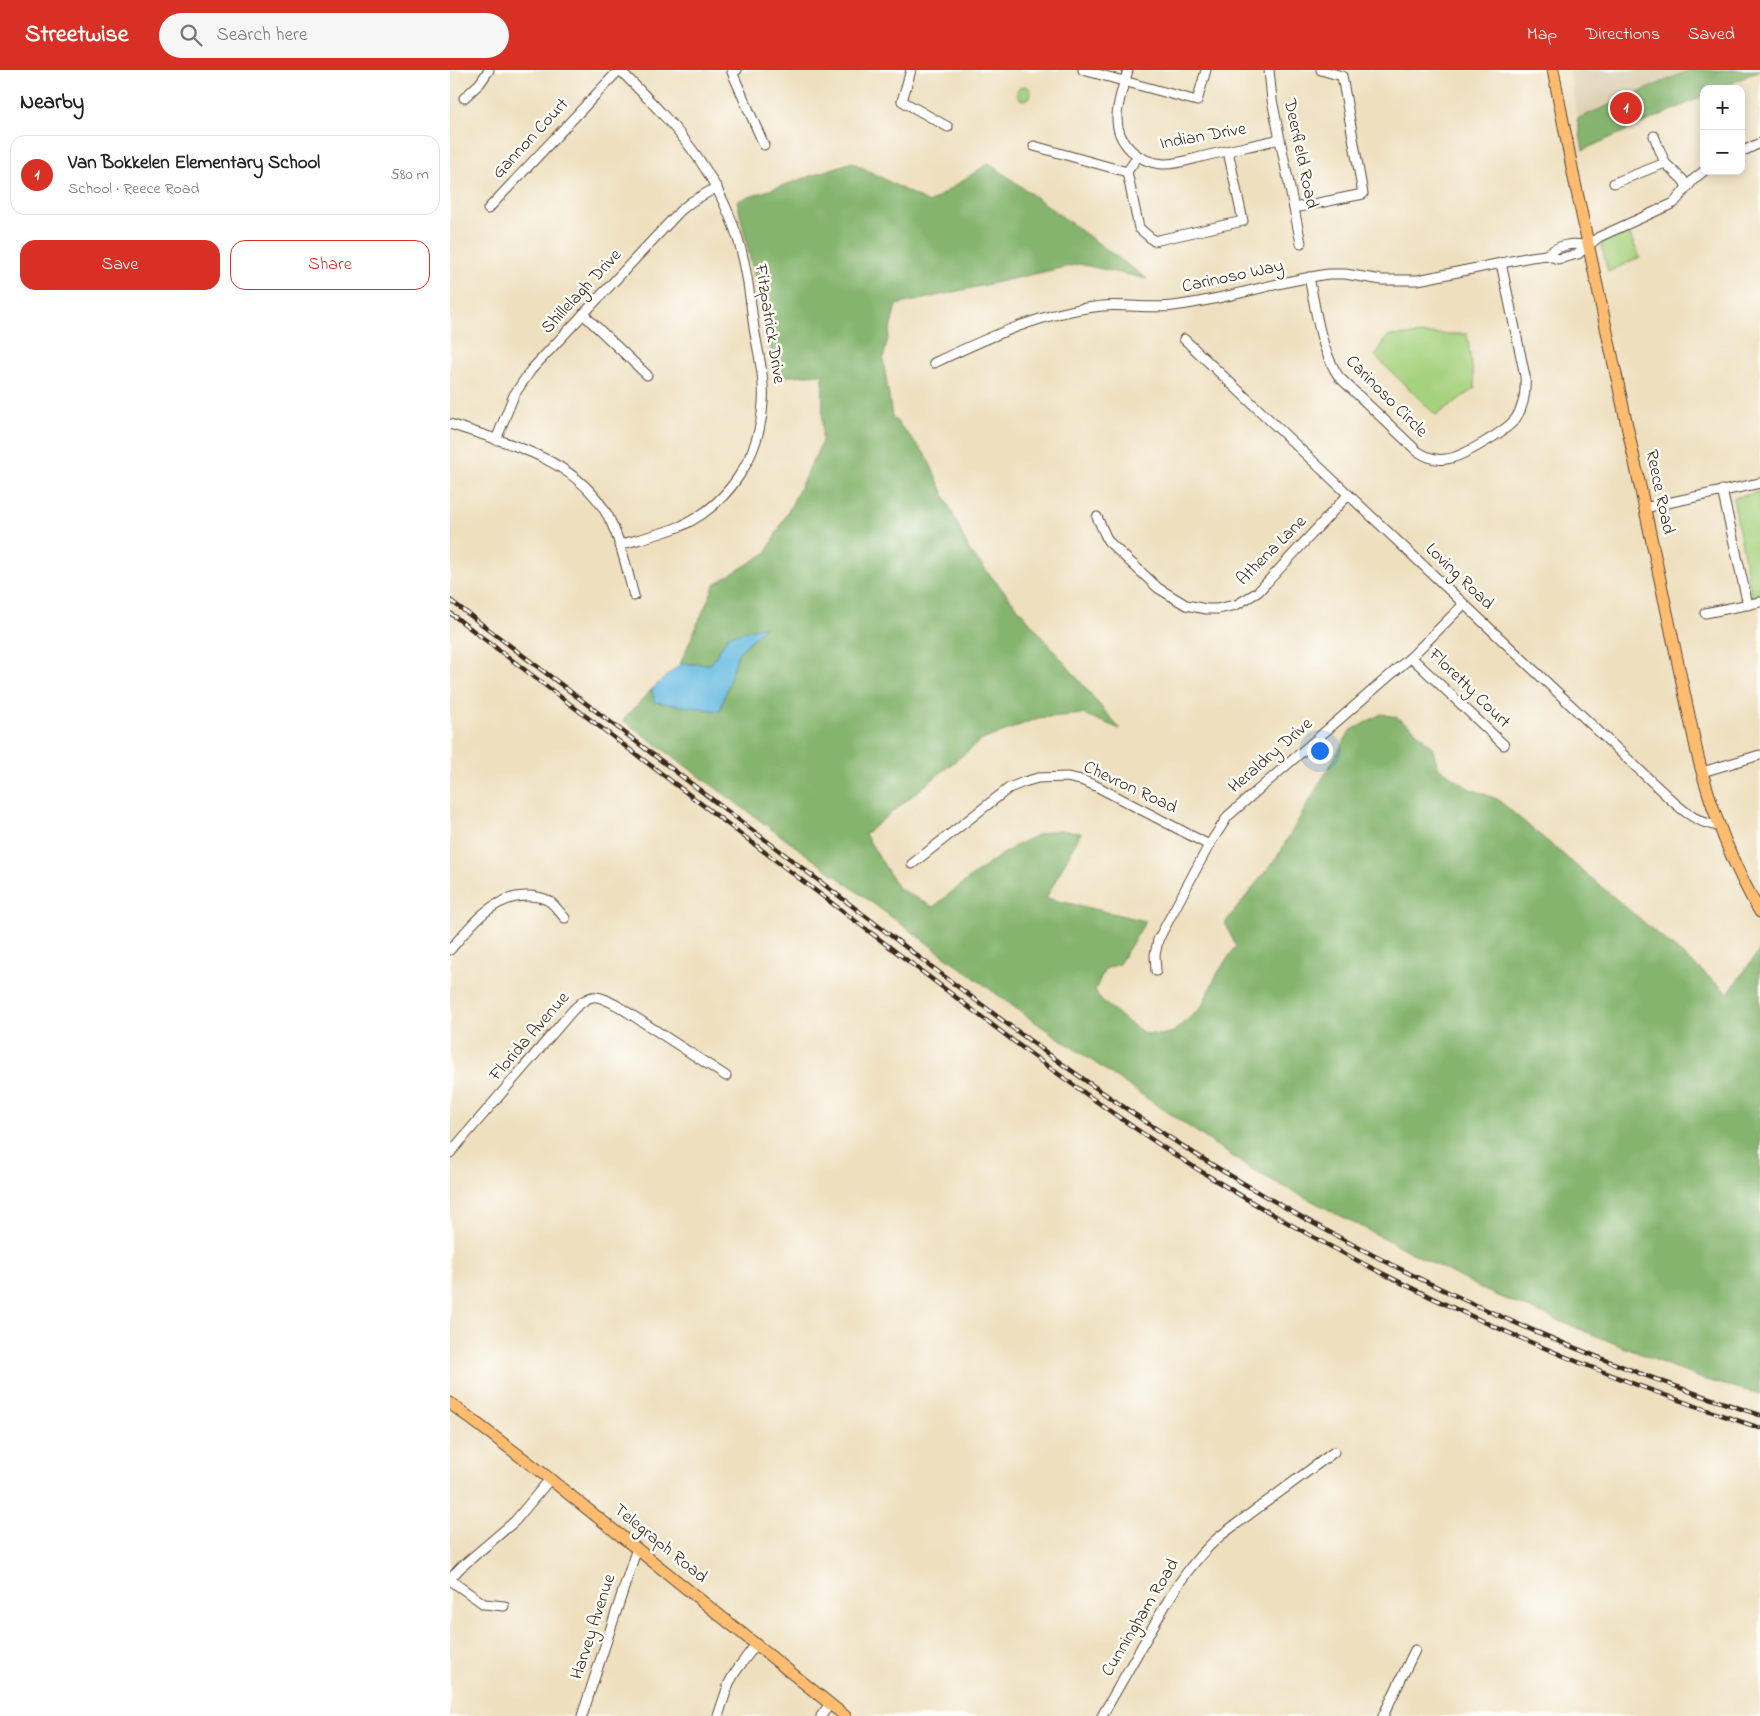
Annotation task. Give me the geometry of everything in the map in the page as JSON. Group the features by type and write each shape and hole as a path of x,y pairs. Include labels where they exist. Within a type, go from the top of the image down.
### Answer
{"main road":[{"name":"Reece Road","path":"1553,70 1588,246 1702,772 1718,826 1760,912"},
{"name":"Telegraph Road","path":"452,1409 550,1479 845,1716"}],"street":[{"path":"464,98 480,83 490,70"},
{"name":"Fitzpatrick Drive","path":"619,70 675,126 698,156 717,187 738,240 744,265 764,402 754,448 728,491 707,510 682,525 619,546"},
{"name":"Gannon Court","path":"488,209 619,70"},
{"path":"737,70 732,72 764,145"},
{"path":"911,70 902,101 948,127"},
{"path":"1083,70 1197,101 1206,70"},
{"name":"Indian Drive","path":"1128,70 1117,119 1123,140 1138,156 1146,160 1165,164 1280,139"},
{"name":"Deerfield Road","path":"1269,70 1272,100 1302,243"},
{"path":"1294,208 1363,194 1342,76 1321,70"},
{"path":"1654,136 1665,163 1688,187"},
{"path":"1745,150 1760,143"},
{"path":"1034,146 1127,172"},
{"path":"1138,156 1127,172 1139,228 1154,241 1243,221 1228,151"},
{"path":"1614,183 1665,163"},
{"name":"Carinoso Way","path":"934,363 1021,325 1065,312 1120,305 1174,306 1329,274 1345,274 1382,280 1418,280 1546,255 1558,259 1578,254 1599,237 1667,207 1679,198 1700,175"},
{"name":"Shillelagh Drive","path":"496,440 507,409 522,382 680,211 690,202 717,187"},
{"name":"Carinoso Circle","path":"1309,278 1325,351 1331,366 1339,377 1417,451 1430,458 1446,460 1464,453 1510,425 1516,418 1523,402 1526,385 1525,376 1501,263"},
{"path":"583,314 647,375"},
{"name":"Loving Road","path":"1184,339 1690,816 1708,825 1718,826"},
{"path":"450,424 550,460 580,482 606,513 619,546 634,596"},
{"path":"1644,508 1760,483"},
{"path":"1722,490 1748,604"},
{"name":"Athena Lane","path":"1097,517 1108,541 1158,588 1186,605 1217,609 1236,605 1258,592 1348,495"},
{"path":"1705,613 1760,602"},
{"name":"Heraldry Drive","path":"1156,971 1155,955 1158,940 1218,829 1239,805 1411,657 1464,604"},
{"name":"Floretty Court","path":"1411,657 1504,745"},
{"path":"1702,772 1760,755"},
{"name":"Chevron Road","path":"912,864 1010,788 1024,782 1052,777 1067,777 1094,785 1209,845"},
{"path":"450,950 479,916 504,900 519,896 543,898 551,902 564,918"},
{"name":"Florida Avenue","path":"450,1153 573,1010 584,999 591,996 599,996 618,1006 726,1076"},
{"name":"Cunningham Road","path":"1102,1716 1171,1595 1200,1555 1220,1536 1334,1452"},
{"path":"504,1606 484,1604 450,1579 515,1521 550,1479"},
{"name":"Harvey Avenue","path":"582,1716 637,1548"},
{"path":"718,1716 729,1683 756,1644"},
{"path":"1383,1716 1415,1650"},
{"path":"821,1716 830,1704"}],"shaded area":[{"path":"1569,70 1760,70 1728,85 1700,85 1700,98 1583,150"}],"green space":[{"path":"1690,70 1760,70 1728,85 1700,85 1700,98 1583,150 1577,119"},
{"path":"1021,86 1027,86 1031,93 1027,100 1021,100 1017,96 1017,90"},
{"path":"852,162 929,203 989,163 1147,279 1079,264 896,305 883,359 892,416 926,455 969,550 1120,729 1083,714 1038,718 980,741 865,834 898,888 933,907 989,863 1021,843 1050,831 1061,830 1081,833 1046,898 1146,921 1119,964 1105,969 1095,990 1100,999 1144,1033 1160,1035 1173,1032 1201,1008 1217,974 1236,946 1225,923 1277,857 1350,731 1381,714 1396,717 1413,728 1432,747 1438,767 1468,788 1497,799 1728,993 1760,950 1760,1394 1702,1379 1486,1291 1254,1171 1032,1020 623,720 652,689 654,702 720,711 738,653 765,627 728,636 711,664 680,664 715,584 766,553 822,442 823,374 777,377 737,201"},
{"path":"1624,231 1628,231 1640,257 1608,272 1601,242"},
{"path":"1467,334 1475,388 1436,415 1375,356 1388,336"},
{"path":"1760,492 1760,597 1752,599 1733,498"}],"water":[{"path":"766,626 738,653 720,711 654,702 652,689 680,664 711,664 728,636"}],"railway":[{"path":"450,600 992,1013 1128,1110 1221,1170 1285,1208 1350,1243 1483,1309 1620,1366 1760,1415"},
{"path":"450,613 1016,1043 1114,1114 1189,1164 1345,1254 1480,1320 1618,1378 1760,1428"}],"place":[{"name":"Van Bokkelen Elementary School","path":"1626,108"}]}
